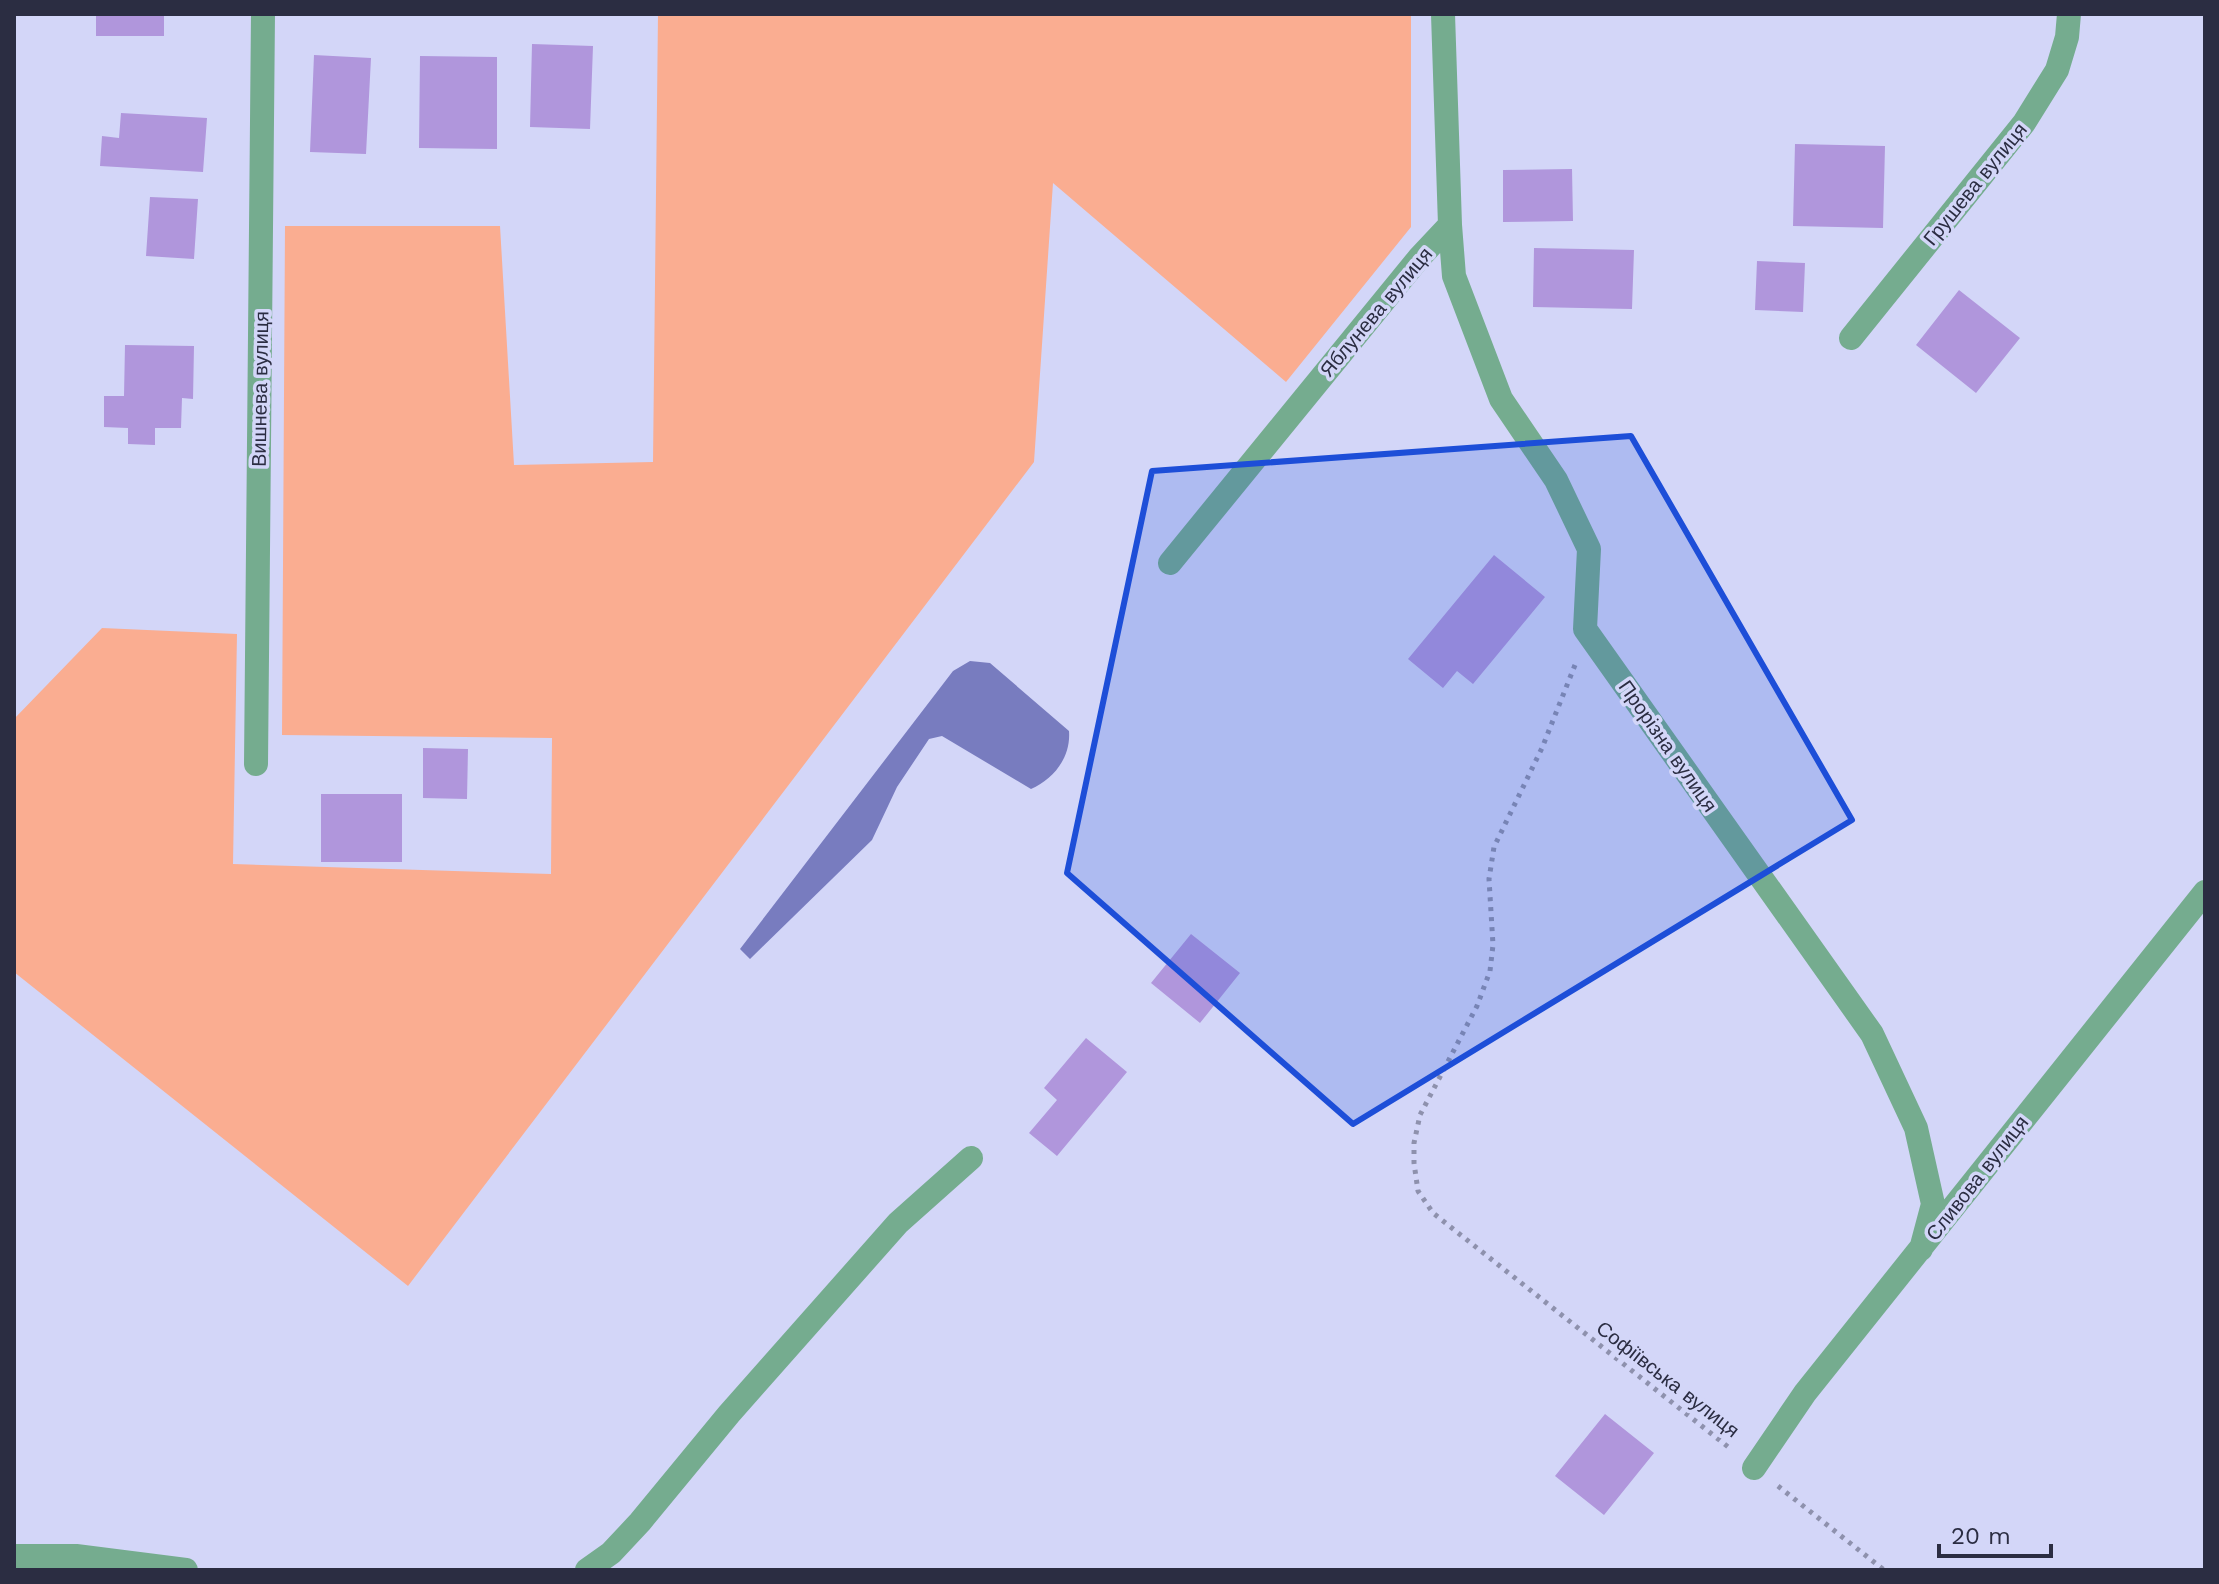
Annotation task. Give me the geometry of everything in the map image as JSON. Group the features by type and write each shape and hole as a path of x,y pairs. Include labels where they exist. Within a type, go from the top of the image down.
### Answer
{"street":[{"name":"Вишнева вулиця","path":"256,764 263,14"},
{"path":"1443,14 1454,276 1501,399 1556,480 1589,549 1585,629"},
{"name":"Грушева вулиця","path":"1851,338 2037,104 2063,54 2069,14"},
{"name":"Яблунева вулиця","path":"1170,563 1419,258 1450,225"},
{"name":"Прорізна вулиця","path":"1585,629 1872,1034 1916,1128 1933,1204 1921,1249"},
{"name":"Сливова вулиця","path":"1754,1468 1805,1393 2205,892"},
{"path":"587,1570 611,1553 640,1522 729,1414 898,1223 971,1158"},
{"path":"14,1556 76,1556 186,1570"}],"path":[{"name":"Софіївська вулиця","path":"1585,629 1575,668 1542,748 1494,847 1489,879 1493,945 1490,971 1477,1006 1420,1115 1414,1143 1418,1191 1433,1213 1884,1570"}],"highlighted area":[{"path":"1631,436 1852,820 1353,1124 1067,873 1152,471"}],"shaded area":[{"path":"658,14 1411,14 1411,227 1286,382 1053,183 1034,462 408,1286 14,972 14,719 102,628 237,634 233,864 551,874 552,738 282,735 285,226 500,226 514,465 653,462"}],"water":[{"path":"970,661 990,663 1069,731 1067,750 1054,773 1031,789 942,736 929,739 897,787 872,840 750,959 740,949 953,671"}],"building":[{"path":"96,14 164,14 164,36 96,36"},
{"path":"532,44 593,46 590,129 530,127"},
{"path":"314,55 371,58 366,154 310,152"},
{"path":"420,56 497,57 497,149 419,148"},
{"path":"121,113 207,118 203,172 100,166 102,136 119,138"},
{"path":"1795,144 1885,146 1883,228 1793,226"},
{"path":"1572,169 1573,221 1503,222 1503,170"},
{"path":"150,197 198,199 194,259 146,256"},
{"path":"1534,248 1634,250 1632,309 1533,307"},
{"path":"1757,261 1805,263 1803,312 1755,310"},
{"path":"1959,290 2020,338 1976,393 1916,345"},
{"path":"125,345 194,346 193,399 182,398 181,428 155,428 155,445 128,444 128,428 104,427 104,396 124,396"},
{"path":"1494,555 1545,597 1473,684 1457,671 1443,688 1408,659"},
{"path":"423,748 468,749 467,799 423,798"},
{"path":"321,794 402,794 402,862 321,862"},
{"path":"1191,934 1240,973 1200,1023 1151,983"},
{"path":"1086,1038 1127,1072 1057,1156 1029,1133 1057,1100 1044,1088"},
{"path":"1605,1414 1654,1453 1604,1515 1555,1476"}]}
